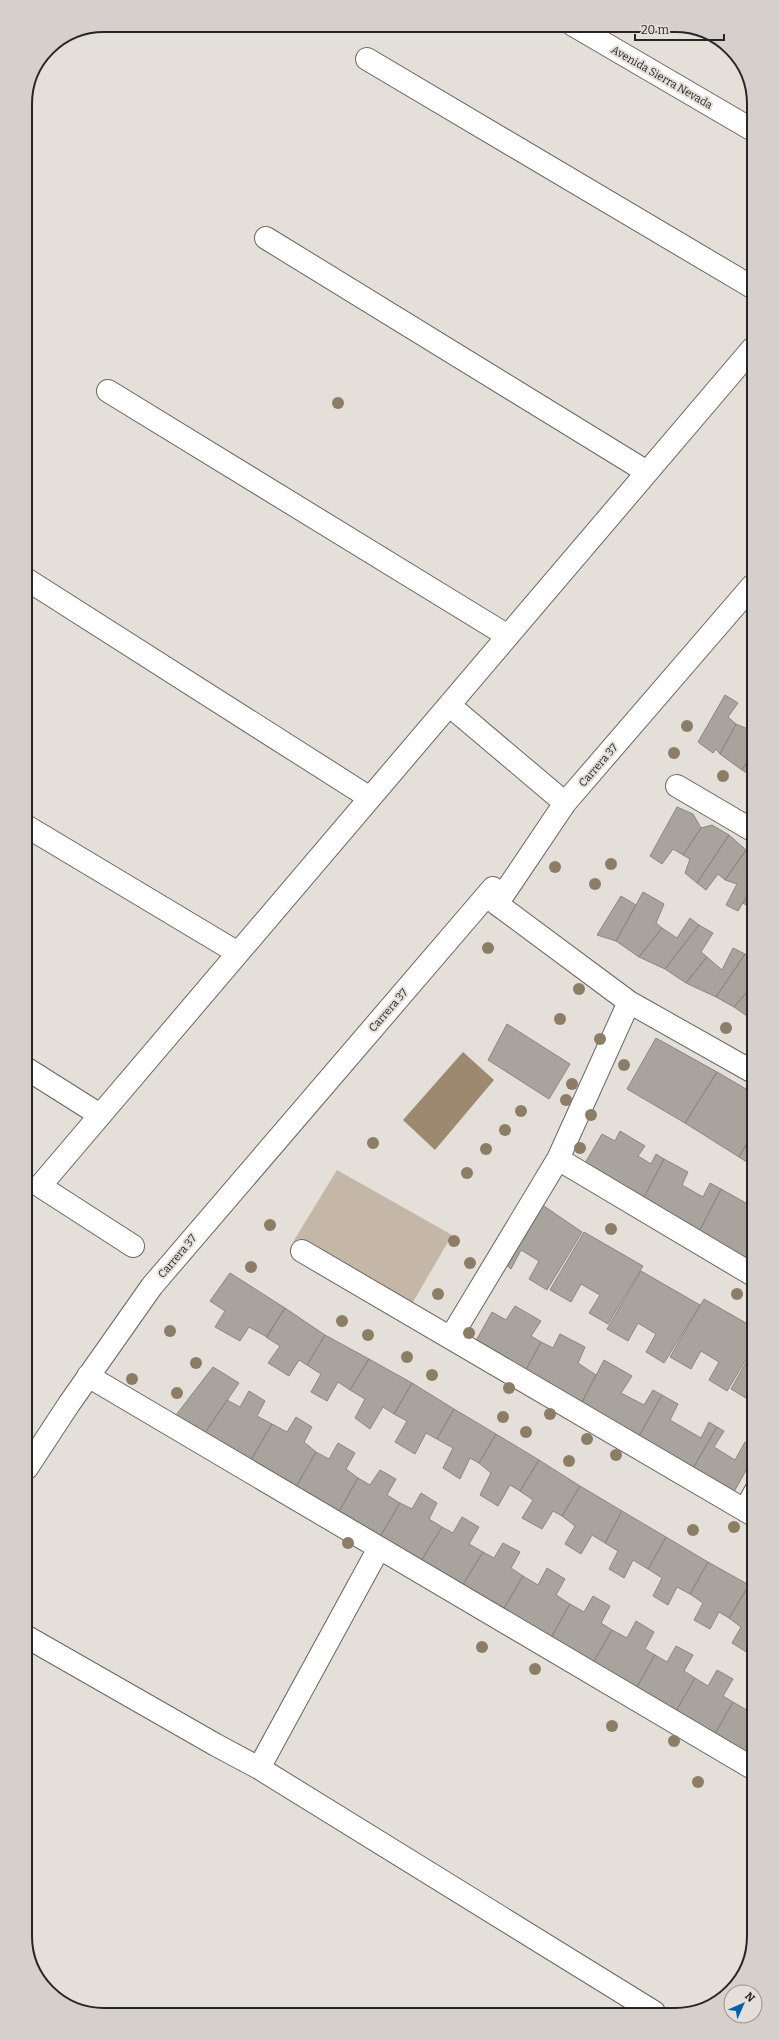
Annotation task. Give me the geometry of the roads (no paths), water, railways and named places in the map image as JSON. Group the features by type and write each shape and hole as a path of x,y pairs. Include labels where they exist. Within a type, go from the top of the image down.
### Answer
{"street":[{"name":"Avenida Sierra Nevada","path":"586,32 747,127"},
{"path":"367,59 747,284"},
{"path":"266,238 647,472"},
{"path":"133,1246 40,1186 747,355"},
{"path":"108,391 508,636"},
{"path":"32,583 370,798"},
{"name":"Carrera 37","path":"497,904 565,803 747,592"},
{"path":"449,705 565,803"},
{"path":"677,786 747,827"},
{"path":"32,830 238,953"},
{"name":"Carrera 37","path":"32,1460 88,1376 164,1271 493,888 497,904"},
{"path":"497,904 630,1002 747,1069"},
{"path":"451,1337 558,1160 630,1002"},
{"path":"32,1073 100,1115"},
{"path":"558,1160 747,1271"},
{"path":"302,1251 747,1511"},
{"path":"88,1376 747,1765"},
{"path":"259,1768 379,1548"},
{"path":"32,1640 259,1768 648,2008"}]}
